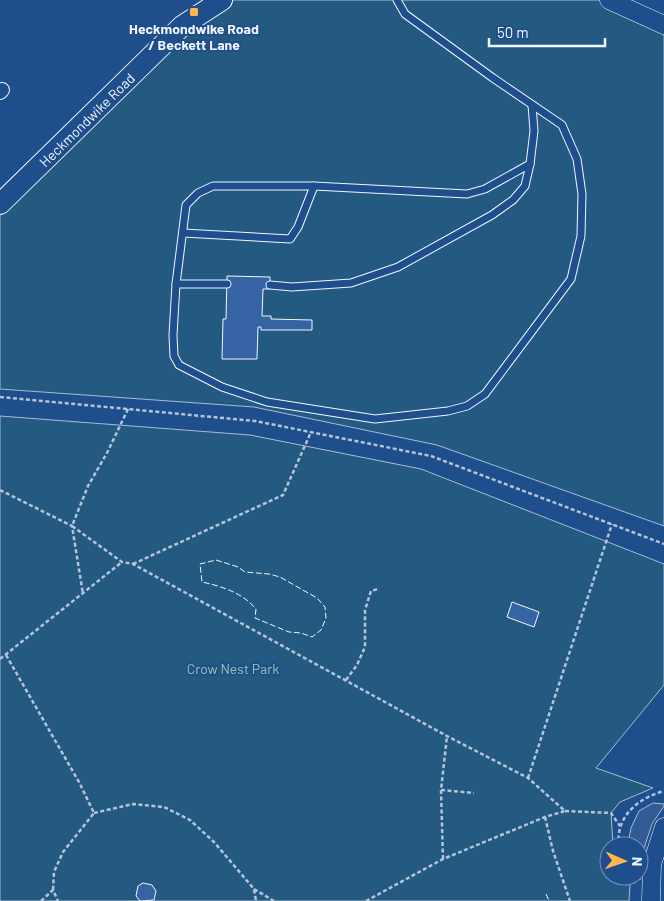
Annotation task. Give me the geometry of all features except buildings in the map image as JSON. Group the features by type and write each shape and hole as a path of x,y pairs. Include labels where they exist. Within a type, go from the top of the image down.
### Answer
{"main road":[{"name":"Heckmondwike Road","path":"0,204 182,26 222,0"}],"street":[{"path":"609,0 664,25"},
{"path":"651,901 652,864 664,827"}],"lane":[{"path":"397,0 405,14 532,106 562,125 577,159 582,194 581,236 572,279 485,394 467,406 448,411 375,419 267,402 222,387 179,365 174,356 173,335 176,284 186,205 198,193 213,186 314,186 467,194 485,189 530,164"},
{"path":"270,285 292,287 351,283 398,267 492,215 513,200 526,186 534,131 532,106"},
{"path":"183,233 290,239 298,227 314,186"},
{"path":"176,284 227,284"}],"path":[{"path":"0,397 254,421 431,456 664,544"},
{"path":"83,594 72,526 88,486 108,451 128,409"},
{"path":"133,564 283,495 311,432"},
{"path":"0,490 72,526 122,562 133,564 447,736 528,778 564,811"},
{"path":"528,778 612,524"},
{"path":"0,660 122,562"},
{"path":"346,680 357,665 365,647 365,610 371,591 378,589"},
{"path":"6,655 79,782 94,813"},
{"path":"443,859 441,790 447,736"},
{"path":"441,790 474,793"},
{"path":"620,836 620,826 626,813 652,794 664,792"},
{"path":"58,901 54,890 54,872 63,852 94,813 133,804 164,807 190,820 214,842 254,889 274,901"},
{"path":"366,901 443,859 564,811 611,813 620,826"},
{"path":"545,817 553,851 570,901"},
{"path":"254,889 256,901"},
{"path":"41,901 54,890"}],"green space":[{"path":"222,0 600,0 664,32 664,526 437,445 254,407 0,389 0,204"},
{"name":"Crow Nest Park","path":"0,416 250,435 421,469 664,564 664,685 596,768 653,788 620,802 611,813 612,836 599,836 599,886 630,886 629,901 0,901"}],"shaded area":[{"path":"653,803 664,804 652,824 648,836 630,836 631,828 639,811"}],"fence":[{"path":"216,560 238,567 245,572 280,577 317,598 325,607 326,618 321,630 312,637 301,633 289,632 255,618 256,609 238,594 202,582 200,564 216,560"},
{"path":"546,894 549,901"}],"place":[{"name":"Heckmondwike Road / Beckett Lane","path":"194,12"}]}
